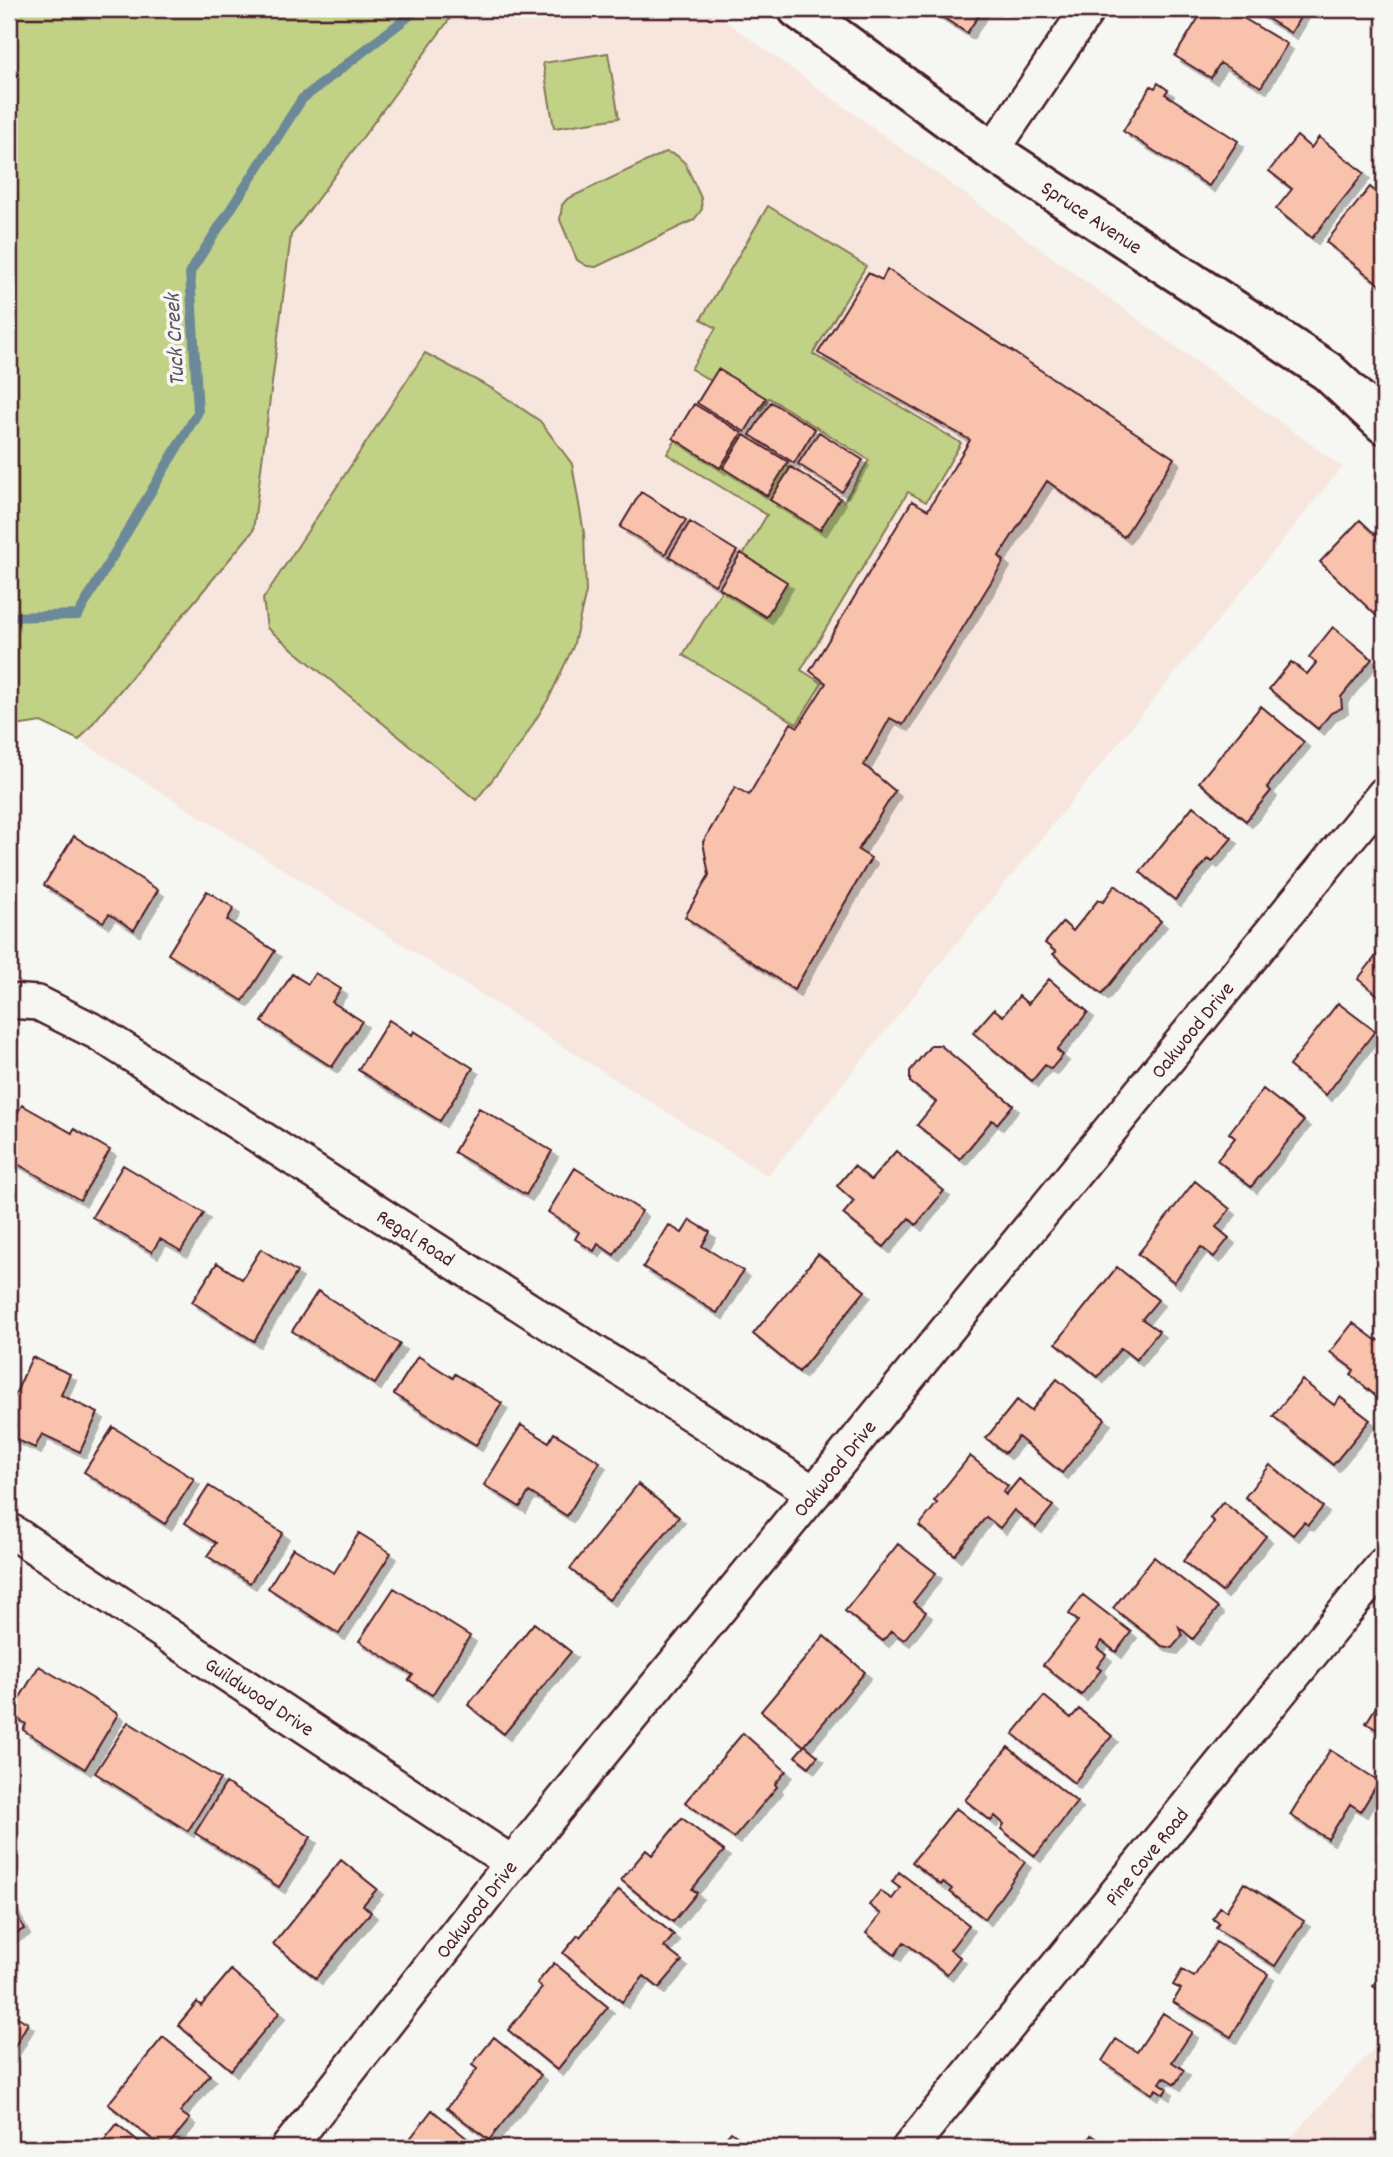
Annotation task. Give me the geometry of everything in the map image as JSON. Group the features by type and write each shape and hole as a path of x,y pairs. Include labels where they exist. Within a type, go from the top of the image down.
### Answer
{"street":[{"name":"Spruce Avenue","path":"798,9 992,151 1327,371 1384,424"},
{"path":"992,151 1087,9"},
{"name":"Oakwood Drive","path":"288,2148 512,1863 1384,794"},
{"name":"Regal Road","path":"9,1001 38,1003 98,1033 814,1493"},
{"name":"Guildwood Drive","path":"9,1530 512,1863"},
{"name":"Pine Cove Road","path":"909,2148 1384,1564"}],"shaded area":[{"path":"457,9 709,9 1342,467 768,1176 79,740 253,531 291,235"},
{"path":"1384,2038 1384,2148 1281,2148"}],"green space":[{"path":"9,9 457,9 291,235 253,531 79,740 41,722 9,727"},
{"path":"608,53 619,118 554,128 543,63"},
{"path":"666,152 676,155 685,163 701,198 702,209 694,220 596,267 587,266 577,260 560,220 562,205 567,199"},
{"path":"768,206 866,266 813,354 961,443 926,502 908,492 801,670 822,683 797,724 683,655 767,515 667,454 695,410 844,501 869,460 769,398 761,411 691,369 716,328 701,319"},
{"path":"425,353 493,389 540,421 572,464 584,533 586,592 573,647 549,698 520,745 476,800 267,628 263,599"}],"building":[{"path":"930,9 983,9 967,33"},
{"path":"1204,9 1228,9 1287,44 1261,87 1220,63 1211,78 1175,56"},
{"path":"1252,9 1305,9 1291,33"},
{"path":"1158,83 1168,90 1165,94 1238,141 1209,186 1123,131 1151,86 1155,88"},
{"path":"1297,136 1311,148 1319,137 1364,173 1312,238 1276,209 1292,189 1269,171"},
{"path":"1370,187 1384,199 1384,288 1326,242"},
{"path":"887,269 1174,458 1124,537 1047,481 999,556 1004,561 903,725 890,718 864,765 895,791 858,850 871,858 794,990 685,917 709,875 703,842 735,787 749,795 791,723 798,727 826,683 810,671 912,501 928,510 970,440 818,353 868,273 882,280"},
{"path":"718,369 766,398 745,432 697,403"},
{"path":"771,402 815,429 794,463 750,435"},
{"path":"694,404 742,433 720,468 673,438"},
{"path":"819,432 863,460 842,492 798,464"},
{"path":"744,435 788,462 767,496 723,468"},
{"path":"791,467 840,498 820,530 770,500"},
{"path":"641,492 686,520 665,554 620,527"},
{"path":"1360,520 1384,543 1384,623 1320,562"},
{"path":"690,522 737,551 715,585 669,556"},
{"path":"741,553 787,582 766,617 719,588"},
{"path":"1333,627 1372,659 1341,697 1342,708 1331,713 1318,729 1269,689 1291,662 1307,674 1316,663 1309,657"},
{"path":"1261,706 1304,742 1267,787 1271,791 1246,821 1199,782"},
{"path":"1193,806 1232,838 1212,862 1208,859 1175,900 1140,872"},
{"path":"74,836 158,890 134,930 109,914 103,922 44,885"},
{"path":"1115,885 1161,921 1102,994 1053,954 1056,952 1045,943 1063,922 1073,931 1098,900 1103,902"},
{"path":"207,891 234,908 227,920 275,951 243,1001 168,954"},
{"path":"1384,946 1384,1000 1358,979"},
{"path":"315,973 341,989 332,1002 362,1021 332,1067 262,1022 292,974 308,984"},
{"path":"1049,979 1088,1012 1057,1050 1063,1055 1051,1069 1045,1065 1032,1081 973,1033 994,1009 1003,1016 1019,996 1028,1004"},
{"path":"1338,1003 1375,1031 1326,1095 1289,1066"},
{"path":"389,1020 412,1035 414,1031 473,1068 440,1121 358,1070"},
{"path":"931,1045 940,1045 1013,1105 997,1124 992,1120 960,1159 917,1125 936,1102 910,1082 910,1071"},
{"path":"1263,1089 1304,1121 1251,1187 1217,1160 1235,1138 1229,1133"},
{"path":"22,1105 72,1133 74,1129 110,1150 80,1200 9,1159 9,1127"},
{"path":"479,1108 552,1151 526,1195 454,1152"},
{"path":"896,1151 944,1191 916,1225 909,1218 884,1247 843,1214 854,1201 837,1186 854,1166 871,1180"},
{"path":"123,1165 204,1213 181,1251 160,1239 152,1252 92,1217"},
{"path":"575,1168 642,1211 614,1255 598,1244 594,1251 575,1239 579,1232 548,1212"},
{"path":"1195,1181 1230,1209 1216,1227 1229,1238 1214,1257 1201,1247 1174,1282 1138,1254"},
{"path":"690,1220 710,1232 702,1246 743,1271 717,1313 643,1267 669,1225 682,1233"},
{"path":"261,1249 297,1272 254,1341 192,1302 217,1263 242,1279"},
{"path":"818,1254 865,1291 799,1372 753,1334"},
{"path":"1117,1267 1158,1300 1142,1319 1159,1331 1136,1360 1121,1348 1098,1377 1056,1343"},
{"path":"318,1291 400,1344 375,1384 292,1331"},
{"path":"1353,1323 1384,1344 1384,1403 1351,1375 1354,1370 1330,1352"},
{"path":"418,1356 453,1378 455,1374 502,1403 476,1445 394,1394"},
{"path":"32,1357 70,1374 61,1395 98,1413 80,1452 42,1434 35,1448 9,1436 9,1408"},
{"path":"1057,1379 1105,1419 1062,1473 1018,1437 1005,1453 986,1438 1017,1400 1031,1411"},
{"path":"1302,1380 1334,1405 1340,1397 1370,1420 1333,1465 1273,1416"},
{"path":"521,1425 549,1442 554,1433 600,1462 567,1516 529,1492 520,1507 484,1485"},
{"path":"113,1427 194,1479 165,1524 84,1472"},
{"path":"970,1456 1008,1486 1003,1492 1006,1495 1019,1479 1053,1506 1036,1527 1014,1510 1000,1528 986,1517 955,1555 919,1526 937,1503 934,1501"},
{"path":"1270,1465 1323,1507 1308,1525 1304,1522 1293,1535 1245,1497"},
{"path":"638,1484 679,1517 609,1600 570,1569"},
{"path":"209,1486 283,1533 250,1583 207,1556 216,1543 185,1523"},
{"path":"1223,1502 1266,1536 1222,1592 1183,1561 1214,1522 1210,1518"},
{"path":"359,1533 391,1553 339,1634 268,1588 293,1548 334,1573"},
{"path":"898,1544 936,1573 913,1602 926,1612 904,1640 891,1631 883,1641 845,1611"},
{"path":"1154,1557 1218,1608 1193,1639 1179,1627 1182,1636 1172,1648 1162,1646 1113,1608"},
{"path":"394,1588 470,1636 432,1695 409,1680 413,1675 359,1641"},
{"path":"1083,1595 1131,1632 1116,1652 1102,1641 1097,1648 1106,1655 1097,1667 1101,1670 1081,1695 1043,1665 1078,1621 1069,1614"},
{"path":"534,1623 571,1652 504,1734 468,1705"},
{"path":"824,1636 865,1672 805,1745 818,1756 809,1767 795,1756 804,1746 761,1711"},
{"path":"39,1666 118,1714 85,1769 23,1730 26,1724 10,1714"},
{"path":"1384,1694 1384,1734 1366,1723"},
{"path":"1044,1696 1071,1718 1079,1709 1112,1736 1074,1783 1013,1734"},
{"path":"128,1722 220,1779 188,1831 95,1773"},
{"path":"743,1733 786,1771 775,1784 777,1787 734,1838 685,1802"},
{"path":"1008,1747 1077,1802 1035,1856 1001,1829 1004,1824 995,1816 991,1821 965,1800"},
{"path":"1330,1750 1379,1781 1361,1811 1350,1804 1328,1839 1290,1815"},
{"path":"226,1783 311,1837 279,1887 195,1833"},
{"path":"956,1808 1025,1862 985,1919 950,1892 952,1889 943,1882 941,1885 912,1862"},
{"path":"682,1818 724,1851 692,1889 697,1893 673,1922 621,1880 646,1850 652,1855"},
{"path":"341,1860 377,1889 363,1905 371,1912 316,1978 273,1944"},
{"path":"899,1872 969,1925 950,1950 960,1957 947,1974 904,1942 895,1955 866,1933 881,1914 869,1905 880,1891 892,1899 900,1888 892,1882"},
{"path":"1244,1883 1304,1921 1275,1966 1216,1928 1219,1923 1213,1919 1220,1907 1226,1911"},
{"path":"619,1890 674,1935 664,1947 682,1961 659,1988 644,1976 622,2002 563,1953"},
{"path":"9,1899 24,1929 9,1937"},
{"path":"1216,1942 1268,1974 1231,2037 1173,2002 1181,1989 1173,1985 1182,1970 1194,1977"},
{"path":"554,1963 608,2007 557,2070 508,2030 542,1988 537,1983"},
{"path":"1384,1968 1384,1994 1373,1986"},
{"path":"231,1970 280,2012 231,2070 178,2025 197,2002 201,2006"},
{"path":"9,2012 28,2023 9,2057"},
{"path":"1163,2013 1192,2032 1172,2062 1184,2070 1175,2084 1164,2077 1160,2083 1167,2088 1164,2094 1156,2089 1152,2094 1102,2061 1116,2039 1137,2052"},
{"path":"163,2037 210,2075 180,2112 190,2119 166,2148 108,2104"},
{"path":"494,2037 541,2075 489,2140 447,2108 477,2069 472,2065"},
{"path":"432,2110 479,2148 403,2148"},
{"path":"117,2124 147,2148 98,2148"},
{"path":"731,2132 752,2148 717,2148"},
{"path":"1091,2135 1112,2148 1083,2148"}],"waterway":[{"name":"Tuck Creek","path":"9,617 78,615 198,412 190,272 302,99 418,9"}]}
